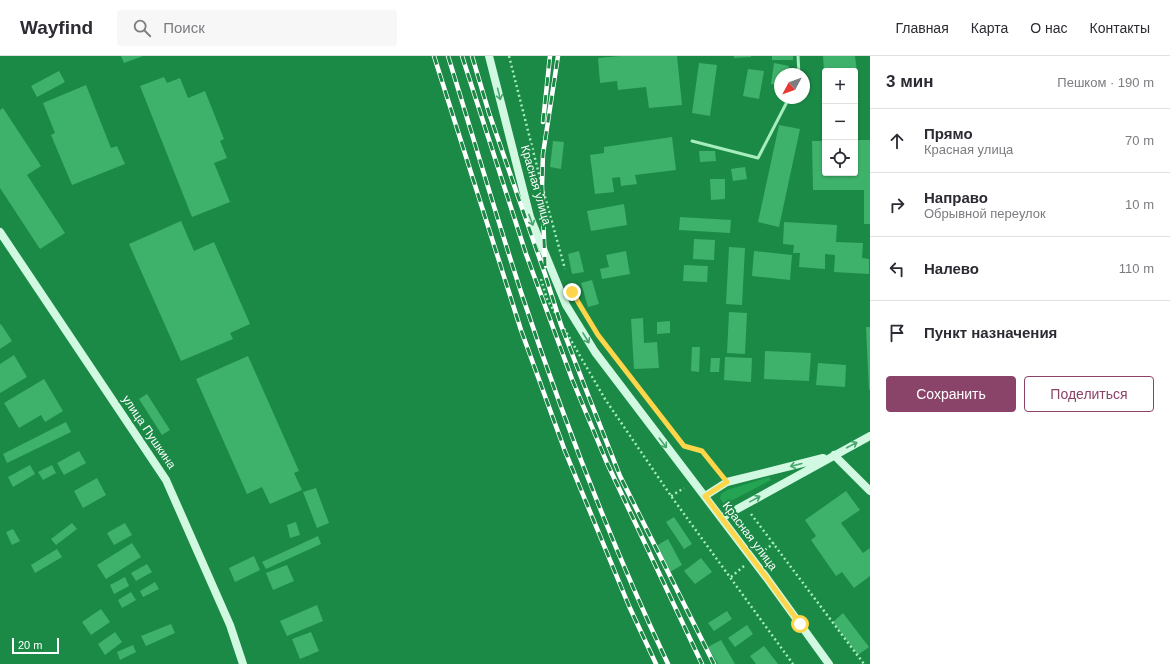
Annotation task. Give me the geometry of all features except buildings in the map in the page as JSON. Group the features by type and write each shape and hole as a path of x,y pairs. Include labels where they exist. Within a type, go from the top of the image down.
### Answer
{"main road":[{"name":"Красная улица","path":"489,56 530,217 566,305 595,352 766,577 829,664"},
{"name":"улица Пушкина","path":"0,232 166,480 230,625 243,664"},
{"path":"721,518 870,436"},
{"path":"705,496 727,482 834,455"},
{"path":"834,455 870,491"}],"lane":[{"path":"798,56 799,68"},
{"path":"692,141 758,158 786,104"}],"path":[{"path":"509,56 542,186 566,270"},
{"path":"655,409 684,446 702,451 727,482"},
{"path":"671,496 684,488"},
{"path":"744,505 864,664"}],"green space":[{"path":"769,477 771,480 727,503 723,503 720,498 721,494 727,490"}],"railway":[{"path":"434,56 521,330 565,451 629,606 656,664"},
{"path":"448,56 512,265 555,389 589,482 627,573 668,664"},
{"path":"462,56 526,254 572,379 607,463 702,664"},
{"path":"472,56 489,113 545,274 561,325 620,476 714,664"},
{"path":"543,122 550,56"},
{"path":"545,266 542,186 543,154 558,56"}],"route":[{"path":"572,292 598,335 684,446 702,451 727,482 705,496 800,624"}]}
